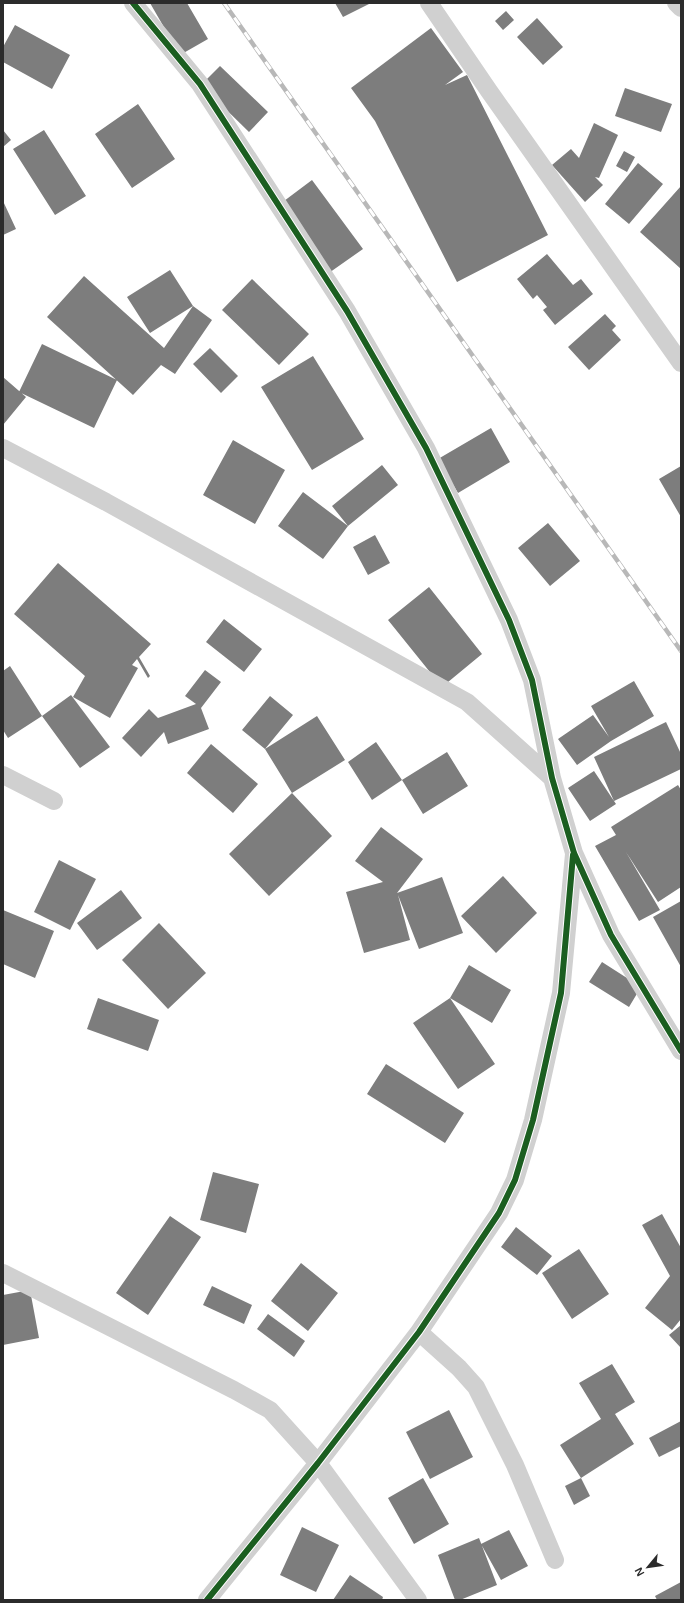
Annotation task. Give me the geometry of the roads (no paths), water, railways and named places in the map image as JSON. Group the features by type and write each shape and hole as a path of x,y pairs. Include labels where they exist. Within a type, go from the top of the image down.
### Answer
{"street":[{"path":"133,3 200,84 347,311 426,448 509,620 529,672 552,778 574,854 611,935 681,1051"},
{"path":"429,3 489,91 681,363"},
{"path":"676,3 681,8"},
{"path":"3,448 119,510 467,702 552,778"},
{"path":"3,775 54,801"},
{"path":"207,1600 318,1463 419,1332 499,1213 515,1180 533,1120 561,993 574,854"},
{"path":"3,1274 227,1386 270,1410 318,1463 418,1600"},
{"path":"419,1332 459,1368 476,1387 515,1465 555,1560"}],"railway":[{"path":"224,3 681,651"}]}
